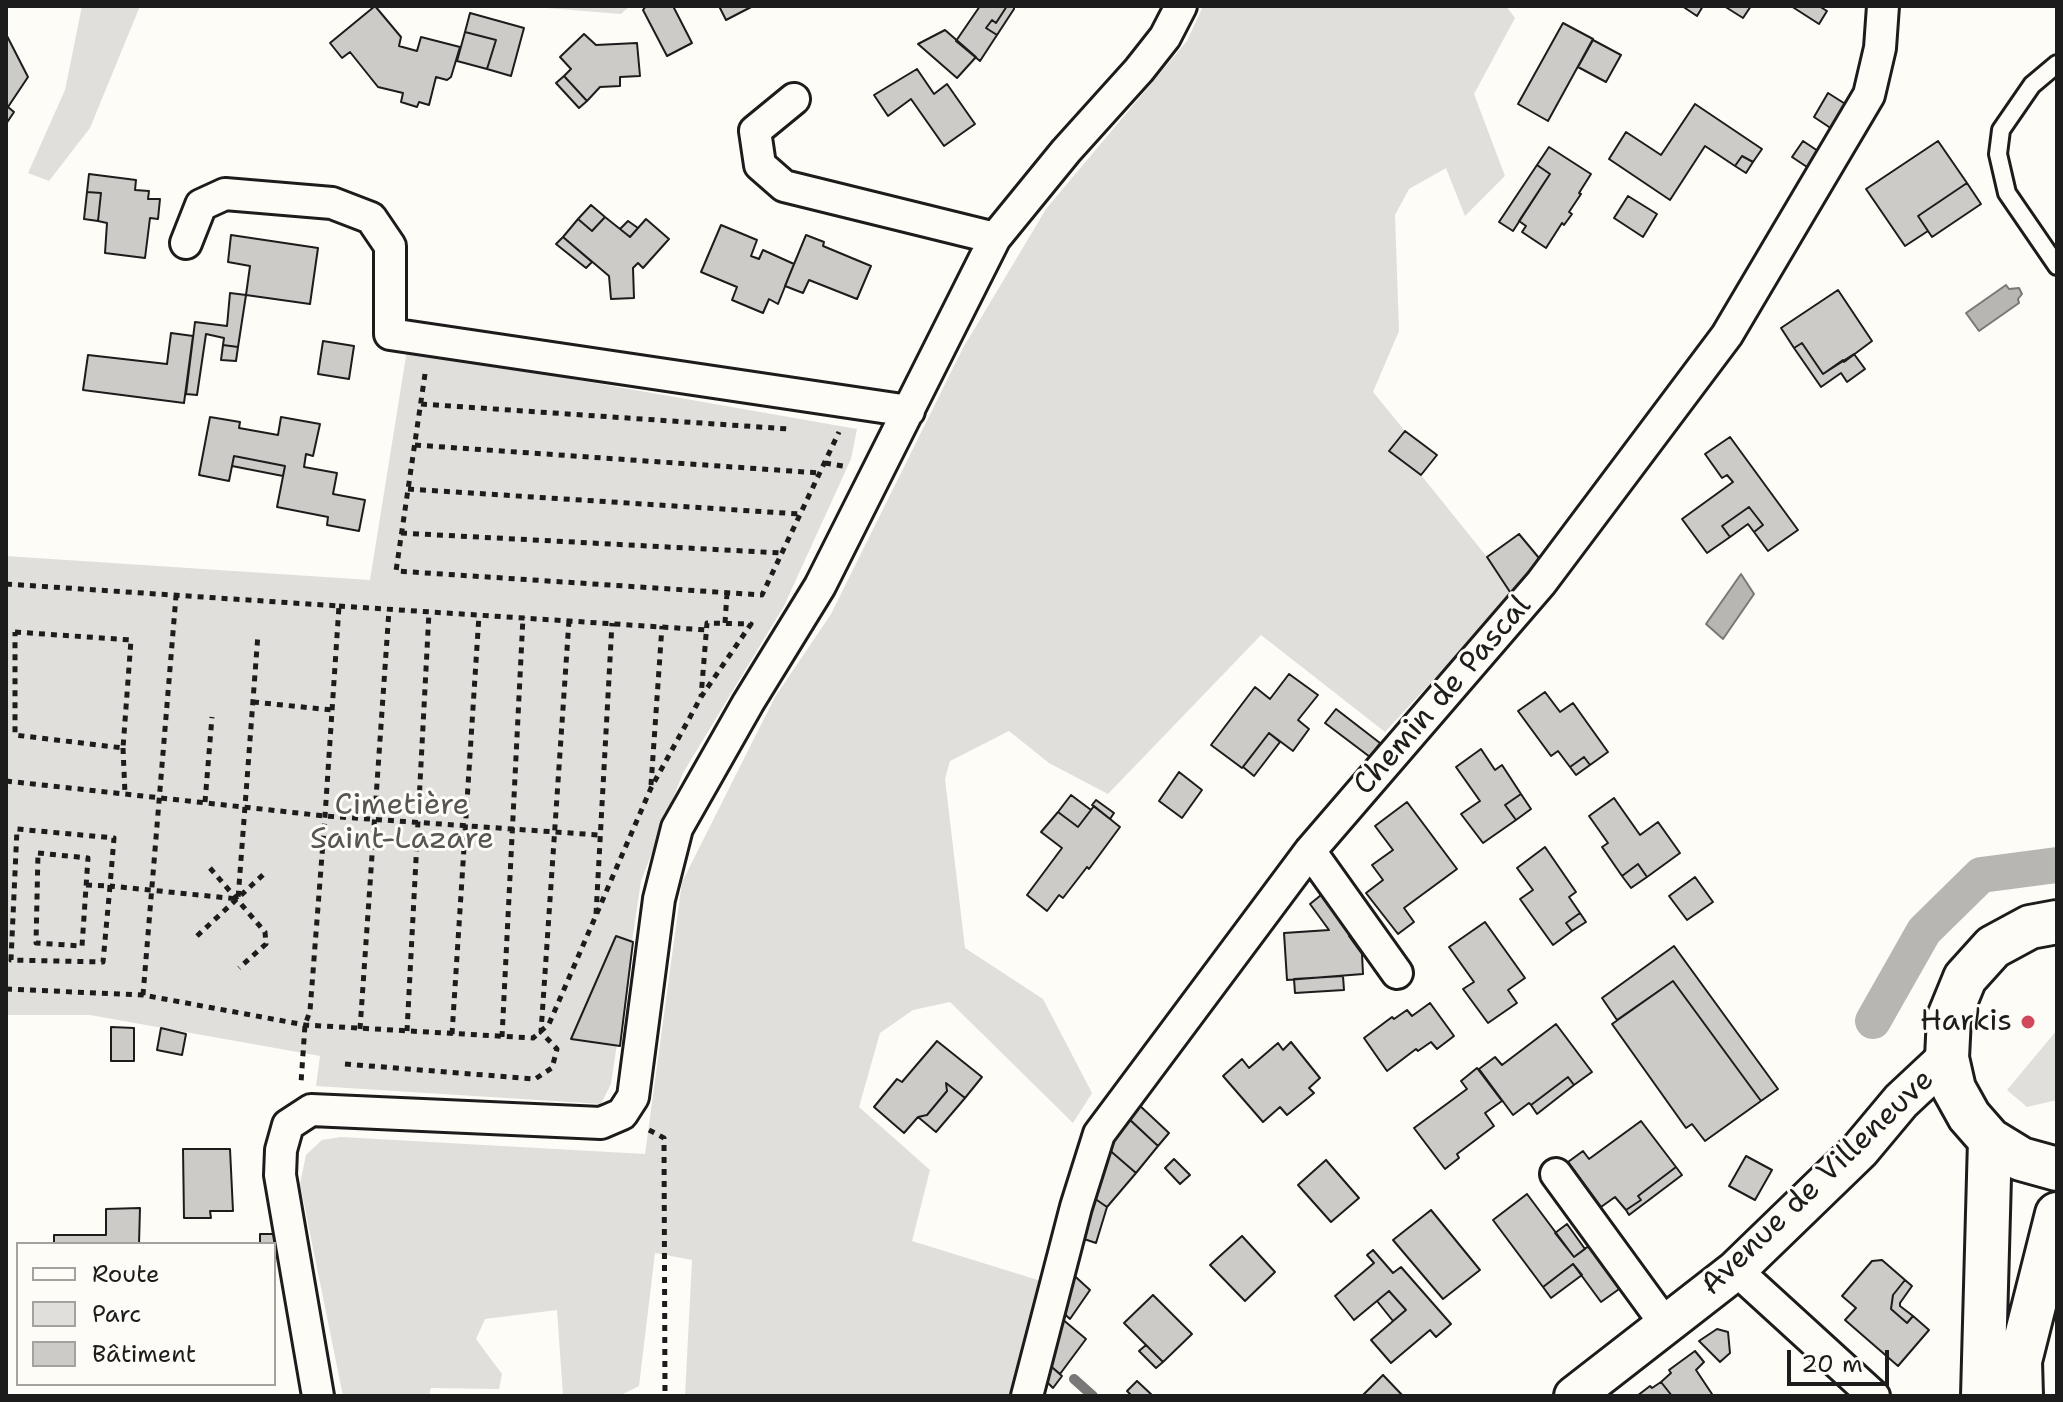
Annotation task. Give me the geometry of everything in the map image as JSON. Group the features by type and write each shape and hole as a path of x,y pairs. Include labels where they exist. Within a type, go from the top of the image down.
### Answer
{"main road":[{"path":"2057,922 2030,927 1993,947 1965,978 1949,1017 1947,1058 1954,1089 1969,1116 1990,1140 2021,1159 2057,1169"},
{"path":"1983,1396 1990,1140"},
{"path":"2021,1396 2020,1361 2057,1214"}],"street":[{"path":"318,1396 280,1175 281,1150 288,1125 311,1110 601,1123 622,1114 633,1097 659,899 677,828 748,703 820,586 995,238 1066,151 1139,70 1165,37 1181,6"},
{"name":"Chemin de Pascal","path":"1027,1396 1076,1207 1099,1134 1310,851 1541,583 1727,335 1869,95 1880,48 1883,6"},
{"path":"794,99 755,131 760,165 784,186 995,238"},
{"path":"186,243 201,205 225,194 332,203 371,218 390,246 390,334 909,411"},
{"path":"1310,851 1397,973"},
{"name":"Avenue de Villeneuve","path":"1586,1393 1736,1270 1860,1150 1901,1101 1947,1058"},
{"path":"1556,1174 1666,1325"},
{"path":"1736,1270 1874,1396"}],"lane":[{"path":"2057,64 2032,85 2001,130 1998,154 2007,193 2057,266"}],"path":[{"path":"425,374 396,571 762,595 839,432 824,431"},
{"path":"421,404 793,429"},
{"path":"415,445 820,473"},
{"path":"408,489 800,514"},
{"path":"401,533 782,553"},
{"path":"6,584 707,630"},
{"path":"725,623 727,593"},
{"path":"143,995 176,596"},
{"path":"303,1054 305,1025 310,1011 339,606"},
{"path":"360,1029 389,610"},
{"path":"407,1031 429,612"},
{"path":"452,1034 479,615"},
{"path":"502,1037 523,617"},
{"path":"345,1064 535,1079 552,1068 557,1049 541,1032 569,620"},
{"path":"596,919 612,623"},
{"path":"6,989 143,995 305,1025 533,1038 549,1024 651,788 701,697 751,624 707,623 701,697"},
{"path":"651,788 662,626"},
{"path":"123,748 15,735 15,632 131,640 123,748 125,794"},
{"path":"238,899 258,634"},
{"path":"253,702 332,710"},
{"path":"205,802 212,717"},
{"path":"6,781 325,816 599,835"},
{"path":"17,829 114,838 110,886 103,962 11,960 17,829"},
{"path":"38,853 88,858 86,885 82,946 36,943 38,853"},
{"path":"210,868 265,932 266,944 239,968"},
{"path":"197,936 266,872"},
{"path":"86,885 238,899"},
{"path":"622,1114 664,1138 665,1396"}],"green space":[{"path":"82,6 140,6 90,128 49,181 28,173 65,90"},
{"path":"522,6 630,6 621,14"},
{"path":"1203,6 1506,6 1515,18 1474,94 1505,176 1465,216 1446,168 1409,189 1395,215 1399,331 1373,392 1405,431 1390,451 1421,475 1487,557 1512,595 1385,732 1261,635 1108,794 1049,763 1009,731 950,761 945,779 965,948 1043,999 1092,1093 1073,1123 950,1002 913,1010 880,1033 859,1107 930,1170 912,1241 1041,1281 1012,1396 685,1396 692,1260 655,1253 639,1386 619,1396 563,1396 557,1310 485,1319 476,1339 502,1374 499,1389 431,1388 429,1396 343,1396 300,1184 306,1155 322,1140 341,1137 645,1154 682,882 775,697 831,614 963,348 1046,209 1187,41"},
{"name":"Cimetière Saint-Lazare","path":"407,350 857,429 851,459 784,606 683,773 641,881 611,1084 601,1104 316,1086 320,1056 90,1015 6,1015 6,556 370,580"},
{"path":"2057,1030 2057,1100 2027,1107 2007,1090"}],"shaded area":[{"path":"2006,285 2009,289 2019,288 2022,294 2019,303 1979,331 1966,313"},
{"path":"1741,574 1754,594 1723,639 1706,624"}],"building":[{"path":"375,6 401,37 399,46 417,51 421,37 460,47 451,77 447,80 436,77 429,105 419,102 417,107 401,102 403,93 378,87 350,52 342,58 330,43"},
{"path":"646,6 673,6 692,43 667,56 643,10"},
{"path":"719,6 753,6 726,20"},
{"path":"980,6 1007,6 996,23 992,20 986,28 997,35 980,61 956,41"},
{"path":"1007,6 1014,6 1014,9 997,35 986,28 992,20 996,23"},
{"path":"1682,6 1703,6 1697,16"},
{"path":"1724,6 1751,6 1743,18"},
{"path":"1791,6 1819,6 1827,11 1819,24"},
{"path":"470,13 524,28 511,76 487,69 496,40 465,32"},
{"path":"1563,23 1593,39 1548,121 1518,104"},
{"path":"945,30 976,57 957,78 918,44"},
{"path":"465,32 496,40 487,69 457,61"},
{"path":"6,34 28,77 8,107 14,112 6,124"},
{"path":"584,34 596,45 637,43 640,76 620,77 620,86 600,87 587,101 564,76 571,69 560,57"},
{"path":"1593,40 1621,55 1606,82 1578,67"},
{"path":"917,69 934,94 947,84 975,124 944,146 911,99 888,116 874,95"},
{"path":"564,76 587,101 579,108 556,83"},
{"path":"1828,93 1847,105 1832,129 1814,117"},
{"path":"1695,104 1762,149 1753,162 1742,156 1735,166 1705,146 1670,200 1609,159 1626,132 1661,155"},
{"path":"1803,141 1818,151 1807,167 1792,157"},
{"path":"1938,141 1967,183 1918,216 1928,231 1905,246 1866,189"},
{"path":"1549,147 1591,174 1569,212 1572,214 1564,225 1562,223 1546,248 1522,232 1526,226 1519,221 1550,174 1537,165"},
{"path":"1742,156 1753,162 1746,173 1735,166"},
{"path":"1537,165 1550,174 1513,231 1499,222"},
{"path":"89,174 136,180 135,190 149,191 148,199 160,199 158,219 150,218 145,258 105,253 107,223 98,221 101,193 87,192"},
{"path":"1967,183 1981,204 1932,237 1918,216"},
{"path":"87,192 101,193 98,221 84,219"},
{"path":"1628,196 1657,214 1643,237 1614,218"},
{"path":"591,205 605,217 592,231 578,219"},
{"path":"605,217 630,237 646,219 669,239 643,268 638,263 633,268 634,298 611,299 609,276 563,237 578,219 592,231"},
{"path":"628,221 638,228 630,237 620,229"},
{"path":"721,225 757,240 751,256 759,259 763,250 794,264 778,304 769,299 763,313 732,300 737,287 701,272"},
{"path":"231,235 318,248 310,304 246,295 250,266 228,262"},
{"path":"806,235 824,242 823,246 871,266 857,299 809,280 803,293 785,286"},
{"path":"563,237 592,262 586,268 556,244"},
{"path":"1838,290 1872,341 1823,374 1802,343 1794,348 1781,328"},
{"path":"230,293 246,295 238,347 223,345 224,338 206,334 197,395 186,394 195,322 227,326"},
{"path":"171,333 193,336 184,403 83,390 88,355 167,364"},
{"path":"323,341 354,346 349,379 318,374"},
{"path":"1802,343 1823,374 1854,354 1865,369 1847,382 1841,373 1821,387 1794,348"},
{"path":"223,345 238,347 236,361 221,360"},
{"path":"210,417 240,422 239,428 278,435 281,417 320,424 313,456 306,454 304,467 337,473 333,494 365,500 359,531 327,525 328,517 277,507 285,466 234,456 229,481 199,475"},
{"path":"1405,431 1437,455 1421,475 1389,451"},
{"path":"1730,437 1798,530 1768,551 1754,532 1763,525 1749,507 1722,526 1730,537 1707,553 1682,519 1733,482 1727,475 1722,478 1705,454"},
{"path":"234,456 285,466 283,476 232,466"},
{"path":"1749,507 1763,525 1754,532 1748,524 1730,537 1722,526"},
{"path":"1519,534 1539,558 1512,595 1487,557"},
{"path":"1289,674 1318,695 1298,720 1309,729 1293,751 1269,733 1242,768 1211,745 1255,687 1270,699"},
{"path":"1545,692 1560,712 1573,703 1608,752 1590,765 1584,757 1570,767 1558,751 1551,756 1518,711"},
{"path":"1336,709 1380,743 1370,757 1325,723"},
{"path":"1269,733 1280,742 1254,776 1243,767"},
{"path":"1481,749 1495,770 1502,765 1521,794 1505,805 1516,820 1483,843 1461,814 1480,801 1456,767"},
{"path":"1584,757 1590,765 1576,775 1570,767"},
{"path":"1179,772 1202,790 1182,818 1159,801"},
{"path":"1521,794 1531,809 1516,820 1505,805"},
{"path":"1071,795 1091,810 1078,827 1058,812"},
{"path":"1614,798 1640,835 1658,822 1680,853 1647,877 1638,864 1622,876 1602,847 1608,843 1589,816"},
{"path":"1096,800 1114,813 1110,819 1092,805"},
{"path":"1407,802 1457,869 1404,908 1414,922 1398,934 1366,893 1383,880 1372,865 1393,850 1375,826"},
{"path":"1094,806 1120,827 1089,869 1087,867 1063,898 1059,895 1047,911 1027,895 1062,848 1041,832 1058,812 1078,827"},
{"path":"1545,847 1576,892 1569,897 1580,913 1566,923 1572,931 1553,945 1520,899 1533,890 1517,868"},
{"path":"1638,864 1647,877 1631,888 1622,876"},
{"path":"1695,877 1713,902 1687,920 1669,896"},
{"path":"1326,891 1356,931 1349,936 1362,954 1363,974 1287,980 1284,933 1329,930 1310,904"},
{"path":"1580,913 1586,922 1572,931 1566,923"},
{"path":"1485,922 1525,978 1508,990 1517,1003 1488,1023 1463,989 1474,982 1449,947"},
{"path":"616,936 633,942 620,1046 571,1039"},
{"path":"1674,946 1778,1089 1761,1101 1673,981 1617,1020 1602,998"},
{"path":"1343,976 1344,990 1295,993 1294,979"},
{"path":"1673,981 1761,1101 1705,1141 1692,1124 1686,1128 1612,1024"},
{"path":"1430,1003 1454,1036 1437,1049 1431,1042 1418,1051 1416,1049 1387,1071 1364,1038 1392,1017 1394,1019 1407,1010 1412,1016"},
{"path":"1556,1024 1592,1072 1574,1085 1568,1077 1513,1115 1479,1069 1495,1057 1502,1065"},
{"path":"111,1027 134,1028 134,1061 111,1061"},
{"path":"161,1028 186,1034 182,1055 157,1050"},
{"path":"937,1041 982,1077 965,1098 946,1083 947,1091 927,1115 918,1117 904,1133 874,1107 897,1079 902,1082"},
{"path":"1291,1042 1320,1078 1309,1088 1314,1093 1287,1115 1280,1107 1263,1122 1223,1076 1242,1059 1249,1068 1278,1043 1283,1050"},
{"path":"1477,1068 1502,1101 1485,1113 1494,1126 1457,1154 1459,1158 1445,1169 1414,1128 1467,1089 1461,1081"},
{"path":"1568,1077 1574,1085 1537,1114 1531,1105"},
{"path":"946,1083 965,1098 936,1132 918,1117 927,1115 947,1091"},
{"path":"1138,1104 1169,1133 1158,1146 1127,1117"},
{"path":"1130,1120 1158,1146 1136,1173 1107,1148"},
{"path":"1641,1121 1676,1167 1638,1196 1641,1200 1626,1210 1615,1197 1601,1207 1568,1162 1583,1151 1589,1159"},
{"path":"1107,1148 1136,1173 1107,1207 1091,1196"},
{"path":"183,1149 230,1149 233,1211 210,1211 211,1218 184,1218"},
{"path":"1746,1156 1772,1170 1755,1200 1729,1186"},
{"path":"1174,1159 1190,1175 1180,1184 1165,1168"},
{"path":"1326,1160 1359,1198 1331,1222 1298,1185"},
{"path":"1676,1167 1682,1175 1629,1215 1626,1210 1641,1200 1638,1196"},
{"path":"1527,1194 1574,1257 1590,1245 1622,1287 1601,1302 1573,1264 1543,1287 1493,1220"},
{"path":"1091,1196 1107,1207 1096,1243 1078,1237"},
{"path":"140,1208 139,1242 54,1242 54,1235 106,1235 106,1209"},
{"path":"1431,1210 1480,1270 1443,1299 1393,1240"},
{"path":"1567,1224 1585,1249 1574,1257 1555,1233"},
{"path":"260,1234 281,1234 281,1249 276,1249 276,1242 260,1242"},
{"path":"1242,1236 1275,1272 1245,1301 1210,1265"},
{"path":"1373,1250 1393,1273 1401,1267 1451,1324 1436,1337 1430,1330 1391,1363 1371,1340 1406,1310 1389,1291 1354,1320 1335,1296 1374,1263 1367,1255"},
{"path":"1882,1260 1905,1280 1893,1295 1891,1309 1907,1323 1913,1316 1929,1330 1898,1366 1845,1320 1856,1308 1842,1296 1872,1261"},
{"path":"1573,1264 1582,1275 1551,1298 1543,1287"},
{"path":"1068,1270 1090,1290 1070,1319 1057,1307"},
{"path":"1905,1280 1912,1286 1900,1303 1913,1316 1907,1323 1891,1309 1893,1295"},
{"path":"1389,1291 1406,1310 1393,1321 1377,1301"},
{"path":"1153,1295 1192,1334 1163,1362 1124,1323"},
{"path":"1055,1313 1086,1339 1060,1374 1046,1362"},
{"path":"1717,1329 1728,1332 1730,1353 1720,1362 1699,1341"},
{"path":"1146,1345 1163,1362 1156,1368 1139,1351"},
{"path":"1695,1351 1704,1362 1696,1370 1712,1394 1672,1396 1661,1382 1671,1373 1669,1370"},
{"path":"1046,1362 1062,1376 1053,1388 1043,1378"},
{"path":"1383,1375 1403,1396 1362,1396"},
{"path":"1137,1381 1153,1396 1132,1396 1127,1391"},
{"path":"1661,1382 1672,1396 1637,1396 1650,1386 1652,1388"}],"waterway":[{"path":"1873,1021 1924,931 1981,875 2057,865"},
{"path":"1074,1379 1093,1396"}],"place":[{"name":"Harkis","path":"2028,1022"}]}
